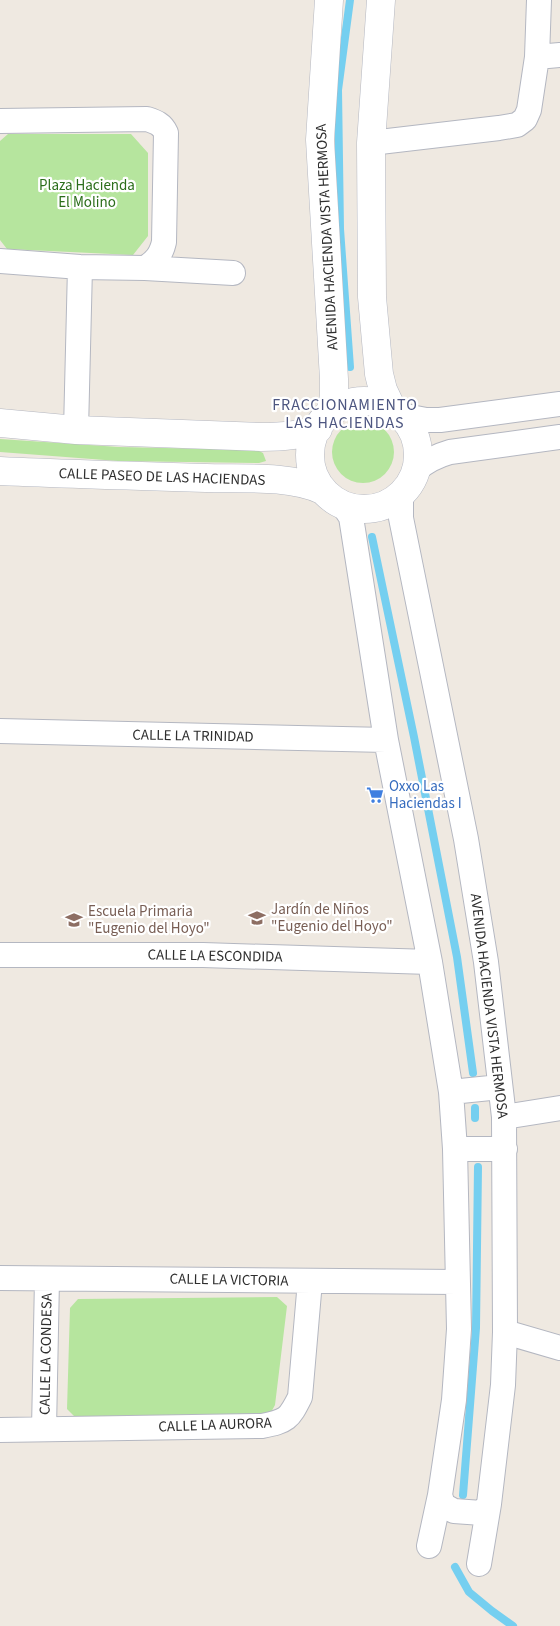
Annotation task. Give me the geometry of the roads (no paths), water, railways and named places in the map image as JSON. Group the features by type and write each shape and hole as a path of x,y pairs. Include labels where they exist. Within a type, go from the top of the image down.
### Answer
{"street":[{"name":"AVENIDA HACIENDA VISTA HERMOSA","path":"324,421 334,397 320,140 328,0"},
{"path":"381,0 371,143 372,297 377,356 383,390 396,412 411,429 417,445 410,481"},
{"path":"371,143 499,128 517,125 525,119 548,56 539,0"},
{"path":"0,121 147,119 163,126 166,133 164,242 162,253 155,262 145,268"},
{"path":"0,261 80,268 145,268 233,272"},
{"path":"76,430 80,268"},
{"path":"0,423 76,430 278,437 299,435 352,402 369,401 412,418 440,420 560,404"},
{"path":"324,421 313,438 310,456 313,474 351,517 386,740 430,962 451,1092 455,1149 459,1329 454,1400 463,1506 480,1564"},
{"path":"333,497 353,508 371,509 388,504 424,463 437,456 450,452 560,437"},
{"name":"CALLE PASEO DE LAS HACIENDAS","path":"0,471 272,480 310,484 333,497"},
{"name":"AVENIDA HACIENDA VISTA HERMOSA","path":"410,481 400,507 401,518 466,839 486,962 504,1117 506,1332 503,1385 463,1506"},
{"name":"CALLE LA TRINIDAD","path":"0,731 386,740"},
{"name":"CALLE LA ESCONDIDA","path":"0,955 202,955 430,962"},
{"path":"451,1092 500,1088"},
{"path":"504,1117 560,1108"},
{"path":"455,1149 505,1149"},
{"name":"CALLE LA VICTORIA","path":"0,1278 458,1282"},
{"name":"CALLE LA CONDESA","path":"44,1429 47,1279"},
{"name":"CALLE LA AURORA","path":"0,1430 262,1426 280,1423 291,1414 300,1397 310,1281"},
{"path":"506,1332 560,1348"},
{"path":"429,1546 463,1506"}],"waterway":[{"path":"350,0 338,90 340,229 350,367"},
{"path":"372,537 457,957 473,1073"},
{"path":"475,1108 475,1118"},
{"path":"463,1495 476,1328 478,1167"},
{"path":"455,1567 469,1592 513,1626"}],"place":[{"name":"Oxxo Las Haciendas I","path":"375,795"},
{"name":"Jardín de Niños \"Eugenio del Hoyo\"","path":"257,918"},
{"name":"Escuela Primaria \"Eugenio del Hoyo\"","path":"74,920"}],"district":[{"name":"FRACCIONAMIENTO LAS HACIENDAS","path":"345,414"}],"park label":[{"name":"Plaza Hacienda El Molino","path":"87,194"}]}
